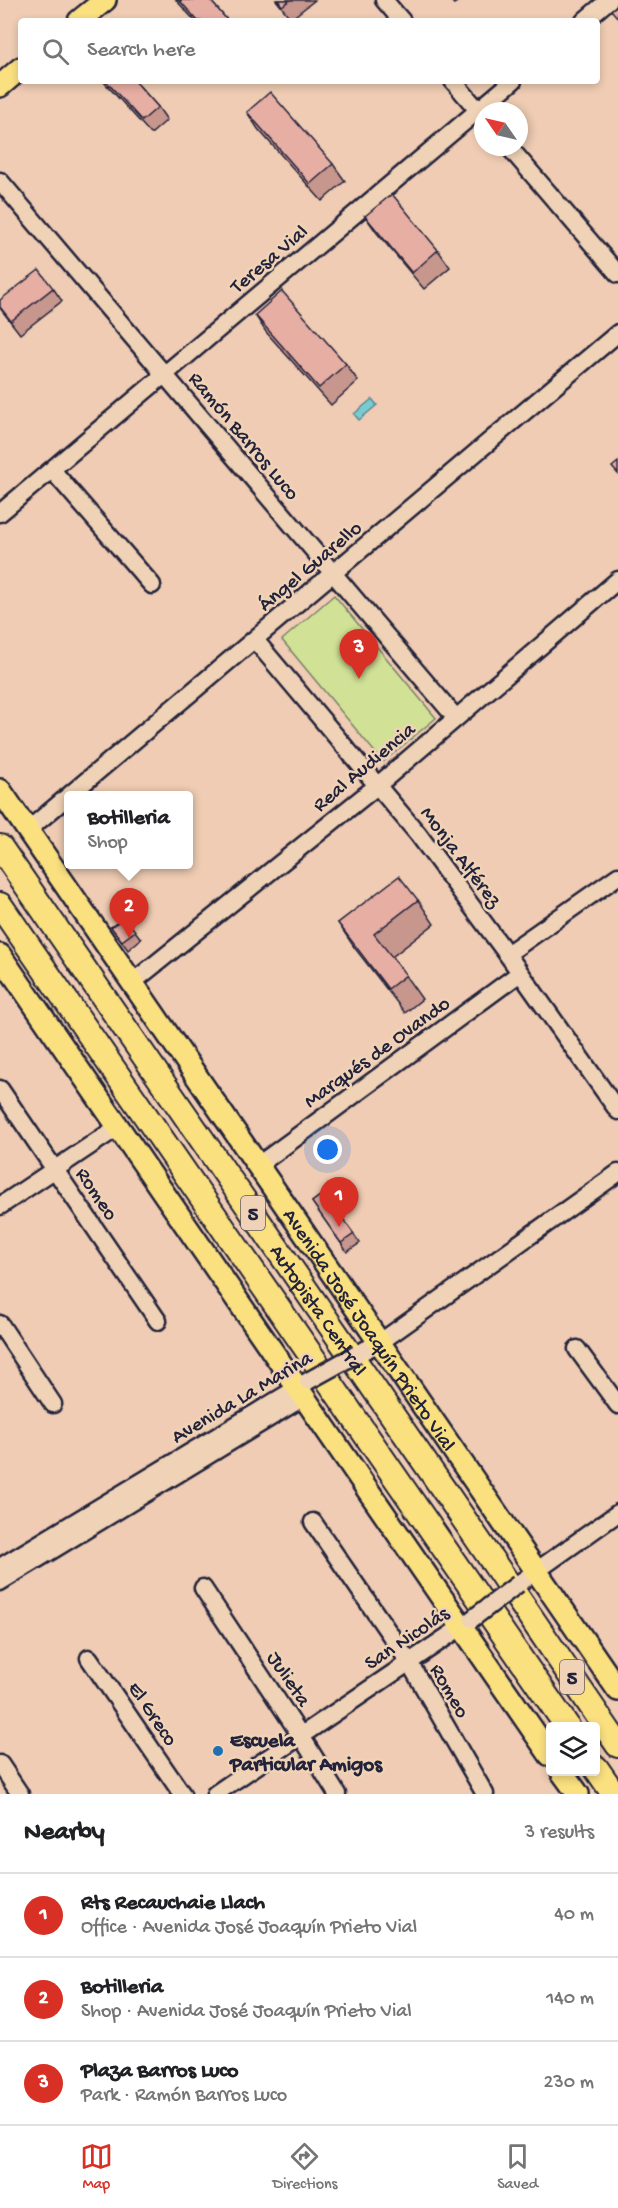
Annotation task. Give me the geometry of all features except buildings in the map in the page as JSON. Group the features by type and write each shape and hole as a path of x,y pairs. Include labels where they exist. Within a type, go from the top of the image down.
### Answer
{"highway":[{"name":"Autopista Central","path":"0,847 618,1745"},
{"name":"Autopista Central","path":"0,904 564,1722"},
{"path":"600,1774 614,1794"}],"main road":[{"path":"83,18 105,0"},
{"path":"0,86 18,71"},
{"name":"Avenida José Joaquín Prieto Vial","path":"0,790 618,1690"},
{"path":"0,955 118,1127 467,1623 546,1749"},
{"path":"565,1776 578,1794"}],"street":[{"path":"384,0 399,18"},
{"path":"588,18 609,0"},
{"path":"456,84 474,105"},
{"name":"Teresa Vial","path":"492,102 510,84"},
{"name":"Teresa Vial","path":"0,513 474,119"},
{"path":"517,156 618,274"},
{"name":"Ramón Barros Luco","path":"0,181 456,718"},
{"name":"Ángel Guarello","path":"75,791 618,333"},
{"path":"52,470 152,585"},
{"name":"Real Audiencia","path":"133,982 378,785 618,580"},
{"name":"Monja Alférez","path":"255,640 418,834 507,954 618,1111"},
{"name":"Ángel Guarello","path":"28,830 64,800"},
{"path":"507,954 618,876"},
{"name":"Marqués de Ovando","path":"257,1166 520,973"},
{"name":"Romeo","path":"0,1089 158,1321"},
{"path":"0,1206 118,1127"},
{"name":"Avenida La Marina","path":"0,1582 126,1498 379,1342 618,1173"},
{"path":"0,1324 53,1404"},
{"path":"577,1349 618,1405"},
{"name":"Avenida La Marina","path":"0,1568 126,1498"},
{"name":"San Nicolás","path":"215,1794 467,1623 618,1512"},
{"name":"Romeo","path":"313,1522 409,1662 485,1794"},
{"name":"Julieta","path":"203,1588 337,1794"},
{"name":"El Greco","path":"89,1658 182,1794"},
{"path":"0,1764 20,1794"}],"green space":[{"path":"334,595 436,718 383,762 282,640"}],"water":[{"path":"372,399 377,405 359,420 354,414"}],"place":[{"name":"Plaza Barros Luco","path":"359,679"},
{"name":"Botilleria","path":"129,938"},
{"name":"Rts Recauchaie Llach","path":"339,1227"},
{"name":"Escuela Particular Amigos","path":"218,1751"}]}
